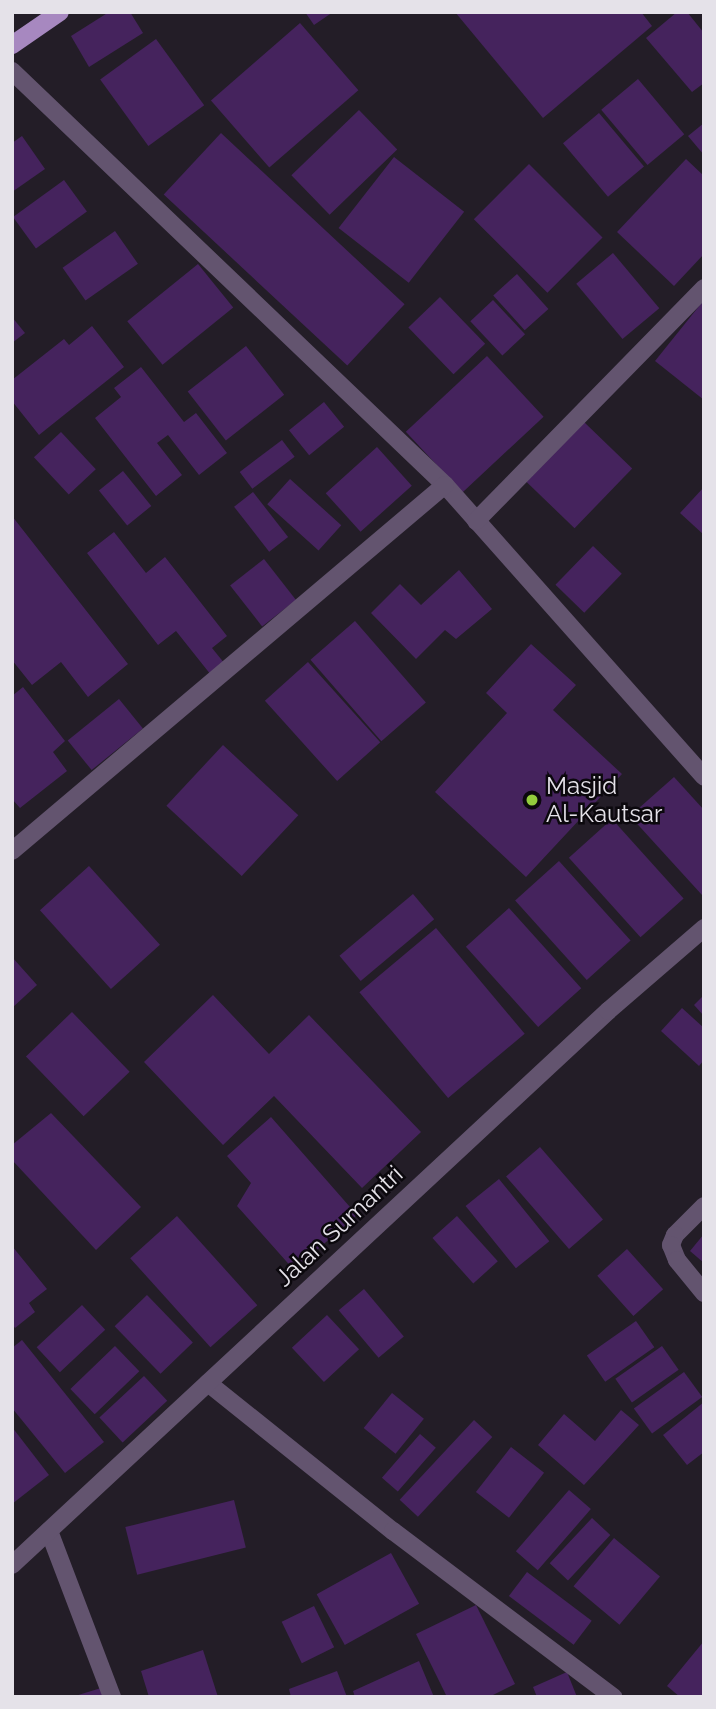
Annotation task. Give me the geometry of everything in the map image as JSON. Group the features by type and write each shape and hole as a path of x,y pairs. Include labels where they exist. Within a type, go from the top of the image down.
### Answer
{"main road":[{"path":"12,45 60,12"}],"street":[{"path":"12,71 445,485 704,777"},
{"path":"477,521 704,288"},
{"path":"12,851 445,485"},
{"name":"Jalan Sumantri","path":"12,1565 608,1011 704,928"},
{"path":"704,1206 675,1235 671,1245 677,1260 704,1293"},
{"path":"208,1383 393,1531 613,1697"},
{"path":"49,1531 112,1697"}],"building":[{"path":"109,12 130,12 143,33 89,67 71,36"},
{"path":"305,12 333,12 314,25"},
{"path":"455,12 641,12 652,26 543,118"},
{"path":"677,12 687,12 704,33 704,83 692,92 646,38"},
{"path":"300,23 358,90 269,168 211,100"},
{"path":"156,39 204,105 148,146 100,80"},
{"path":"638,79 684,134 648,165 601,110"},
{"path":"359,110 397,150 330,215 291,175"},
{"path":"599,113 644,167 608,197 563,143"},
{"path":"704,123 704,155 688,136"},
{"path":"221,133 405,304 347,366 164,194"},
{"path":"22,136 45,169 12,192 12,143"},
{"path":"394,157 464,212 409,283 339,228"},
{"path":"686,159 704,176 704,254 674,286 617,232"},
{"path":"529,164 603,238 547,293 474,219"},
{"path":"64,180 87,212 36,249 13,217"},
{"path":"115,231 138,264 86,300 63,268"},
{"path":"613,253 659,308 623,339 576,284"},
{"path":"198,264 233,308 163,365 127,321"},
{"path":"517,274 548,309 525,330 493,295"},
{"path":"440,297 485,344 454,374 408,328"},
{"path":"493,300 525,334 502,356 470,321"},
{"path":"704,300 704,400 655,361"},
{"path":"12,317 25,333 12,343"},
{"path":"92,326 124,367 39,435 12,401 12,380 64,339 69,345"},
{"path":"246,346 284,395 226,440 188,392"},
{"path":"487,356 544,417 462,492 406,432"},
{"path":"141,367 184,422 196,413 227,453 199,475 168,435 157,443 182,475 156,496 95,418 121,397 114,388"},
{"path":"324,402 344,427 309,455 289,430"},
{"path":"584,422 632,469 575,528 526,482"},
{"path":"61,432 96,469 69,495 34,457"},
{"path":"282,440 295,457 252,489 240,472"},
{"path":"377,447 412,486 361,532 326,493"},
{"path":"123,471 151,506 127,525 99,491"},
{"path":"290,479 341,525 319,550 267,504"},
{"path":"704,487 704,535 680,513"},
{"path":"253,492 288,537 269,552 234,507"},
{"path":"12,516 128,664 88,697 61,662 32,685 12,660"},
{"path":"114,532 146,573 165,557 227,636 212,648 225,664 211,675 176,631 158,645 87,553"},
{"path":"593,546 622,574 584,613 555,585"},
{"path":"264,559 296,600 262,626 230,585"},
{"path":"459,570 492,609 456,639 445,630 416,659 371,613 400,584 421,605"},
{"path":"355,621 426,703 381,741 310,660"},
{"path":"531,644 576,685 553,710 622,774 526,877 435,792 507,713 486,693"},
{"path":"308,662 380,742 337,781 265,701"},
{"path":"23,687 65,741 53,752 67,771 20,808 12,799 12,696"},
{"path":"119,699 143,729 92,770 68,741"},
{"path":"223,745 298,815 242,876 166,806"},
{"path":"674,777 704,810 702,895 630,816"},
{"path":"612,819 684,899 640,937 569,858"},
{"path":"559,861 631,941 587,980 515,900"},
{"path":"89,866 160,945 111,989 40,910"},
{"path":"413,894 434,919 361,981 339,956"},
{"path":"509,908 581,988 538,1027 466,947"},
{"path":"436,928 525,1034 448,1098 359,992"},
{"path":"12,957 37,985 12,1008"},
{"path":"213,995 269,1054 309,1015 421,1132 362,1188 274,1096 223,1145 144,1062"},
{"path":"704,995 704,1016 694,1005"},
{"path":"682,1008 704,1028 704,1060 699,1066 661,1031"},
{"path":"72,1012 130,1072 84,1116 26,1056"},
{"path":"51,1113 141,1207 96,1250 12,1160 12,1145"},
{"path":"271,1117 357,1215 294,1270 237,1206 251,1183 227,1156"},
{"path":"540,1147 603,1219 569,1249 506,1177"},
{"path":"499,1179 549,1241 516,1268 466,1206"},
{"path":"177,1216 257,1305 210,1347 130,1258"},
{"path":"457,1216 498,1261 473,1283 432,1238"},
{"path":"704,1234 704,1263 690,1251"},
{"path":"12,1246 47,1289 29,1303 35,1312 15,1328 12,1324"},
{"path":"627,1249 663,1289 633,1316 597,1276"},
{"path":"364,1289 404,1336 379,1358 339,1310"},
{"path":"147,1295 193,1342 160,1374 115,1326"},
{"path":"82,1305 105,1330 60,1372 37,1347"},
{"path":"327,1315 359,1349 324,1382 292,1348"},
{"path":"636,1321 654,1347 605,1382 587,1355"},
{"path":"22,1340 104,1442 65,1473 12,1408 12,1348"},
{"path":"115,1346 139,1371 95,1414 70,1389"},
{"path":"662,1346 679,1370 632,1402 615,1379"},
{"path":"684,1372 702,1397 652,1434 634,1408"},
{"path":"144,1376 167,1401 123,1442 99,1418"},
{"path":"392,1393 424,1419 396,1454 364,1428"},
{"path":"704,1402 704,1452 687,1465 663,1435"},
{"path":"621,1410 639,1425 584,1485 538,1445 564,1414 595,1441"},
{"path":"474,1420 492,1437 418,1517 400,1500"},
{"path":"12,1427 49,1475 12,1504"},
{"path":"420,1434 436,1448 398,1492 382,1478"},
{"path":"511,1447 544,1473 509,1518 476,1492"},
{"path":"569,1490 591,1509 538,1570 516,1551"},
{"path":"234,1500 246,1548 137,1575 125,1527"},
{"path":"592,1518 610,1535 568,1580 550,1563"},
{"path":"614,1538 660,1577 619,1625 574,1586"},
{"path":"391,1553 419,1604 345,1645 317,1594"},
{"path":"527,1572 592,1621 574,1645 509,1596"},
{"path":"476,1605 515,1684 489,1697 447,1697 416,1634"},
{"path":"314,1606 334,1647 302,1663 282,1622"},
{"path":"704,1641 704,1697 680,1697 667,1686"},
{"path":"203,1650 218,1697 149,1697 141,1671"},
{"path":"419,1661 434,1697 355,1697 353,1691"},
{"path":"337,1671 347,1697 291,1697 289,1689"},
{"path":"567,1672 577,1697 537,1697 533,1687"},
{"path":"101,1688 104,1697 75,1697 75,1696"}],"place":[{"name":"Masjid Al-Kautsar","path":"532,800"}]}
